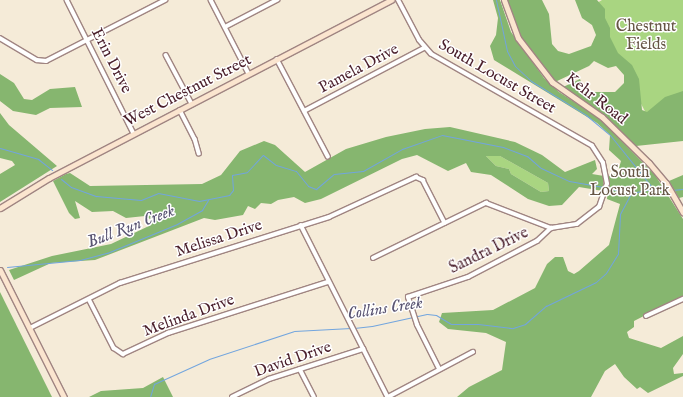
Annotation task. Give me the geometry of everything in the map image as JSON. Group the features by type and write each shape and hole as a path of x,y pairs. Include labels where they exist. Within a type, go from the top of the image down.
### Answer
{"main road":[{"name":"West Chestnut Street","path":"0,208 32,187 391,0"},
{"name":"Kehr Road","path":"504,0 518,38 552,82 602,118 666,183 683,212"},
{"path":"0,270 64,397"}],"street":[{"name":"Erin Drive","path":"67,0 134,134"},
{"path":"0,38 41,61 52,59 166,0"},
{"path":"211,0 249,74"},
{"path":"225,27 277,0"},
{"name":"South Locust Street","path":"398,0 424,48 444,63 589,144 601,158"},
{"name":"Pamela Drive","path":"304,111 424,48"},
{"path":"166,55 192,104"},
{"path":"277,59 328,156"},
{"path":"180,110 195,138 199,153"},
{"name":"Sandra Drive","path":"439,370 414,316 409,296 468,277 537,241 551,228 572,226 586,220 599,207 606,190 607,184 601,158"},
{"name":"Melissa Drive","path":"30,328 120,283 333,215 419,177 445,223"},
{"path":"373,258 486,203 551,228"},
{"path":"301,225 328,282 388,397 473,352"},
{"name":"Melinda Drive","path":"89,299 114,348 123,354 168,333 328,282"},
{"path":"646,316 683,299"},
{"name":"David Drive","path":"232,397 270,379 363,349"},
{"path":"300,369 314,397"}],"green space":[{"name":"South Locust Park","path":"493,0 500,0 511,32 544,78 559,92 599,118 655,175 683,219 683,296 634,321 634,327 627,332 629,338 661,348 683,336 683,354 673,368 674,374 683,373 683,376 648,393 640,387 637,389 624,377 615,364 605,371 591,397 457,397 469,387 502,370 506,342 486,333 448,329 439,322 442,313 493,310 535,288 547,264 555,257 563,257 568,271 574,274 579,271 609,245 620,204 607,199 609,176 625,172 619,168 621,161 609,150 610,135 597,123 494,60 490,46 496,35 498,18"},
{"path":"506,0 542,0 549,14 552,44 558,51 569,54 591,46 596,35 592,25 582,18 575,0 597,0 605,9 605,18 610,28 610,37 618,53 632,65 639,79 642,110 647,112 665,97 683,91 683,141 636,146 589,104 561,88 580,79 582,84 591,92 615,92 624,83 624,75 616,66 608,68 594,61 589,66 555,82 520,37"},
{"name":"Chestnut Fields","path":"602,0 683,0 683,99 648,117 590,7"},
{"path":"0,74 14,83 24,99 32,100 50,89 75,87 82,107 50,108 36,115 13,111 0,101"},
{"path":"0,113 9,125 57,166 0,202 0,174 15,165 12,161 0,158"},
{"path":"450,127 515,142 542,155 565,172 595,160 597,169 592,174 604,176 603,191 579,187 562,205 549,206 528,199 491,175 471,172 466,163 448,171 417,155 402,159 321,199 305,203 294,197 278,200 271,204 261,203 255,209 248,206 243,215 215,220 204,218 95,260 51,263 14,280 9,270 52,256 111,244 151,225 150,219 145,216 126,218 113,211 92,212 75,201 80,218 75,219 69,213 53,181 66,174 70,173 90,186 202,184 221,175 240,151 264,141 275,145 305,172 346,149 386,137 425,129","holes":["486,156 500,156 548,183 549,191 541,192 511,174 509,169 496,166"]},
{"path":"486,156 500,156 548,183 549,191 541,192 511,174 509,169 496,166"},
{"path":"683,175 683,197 679,198 669,181"},
{"path":"0,292 52,397 0,397"},
{"path":"163,377 173,397 89,397 101,391 143,388"}],"waterway":[{"path":"496,0 507,51 515,66 531,81 586,115 610,135 655,191"},
{"name":"Bull Run Creek","path":"61,179 71,187 96,196 141,200 158,193 199,201 229,195 233,190 232,175 247,172 263,155 276,165 296,171 308,186 316,189 334,174 363,171 402,149 442,135 503,147 527,156 541,168 569,181 604,187"},
{"name":"Bull Run Creek","path":"0,148 38,159 52,170"},
{"name":"Bull Run Creek","path":"607,188 631,193"},
{"name":"Collins Creek","path":"672,190 683,189"},
{"name":"Collins Creek","path":"354,328 372,326 427,314 436,315 451,324 478,324 513,328 525,324 546,306 596,282 606,273 618,254 620,214 631,193 646,190 668,190"},
{"name":"Bull Run Creek","path":"7,267 80,260 107,253 177,224 202,210 208,200"},
{"name":"Collins Creek","path":"150,397 154,384 209,359 294,331 351,328"}]}
